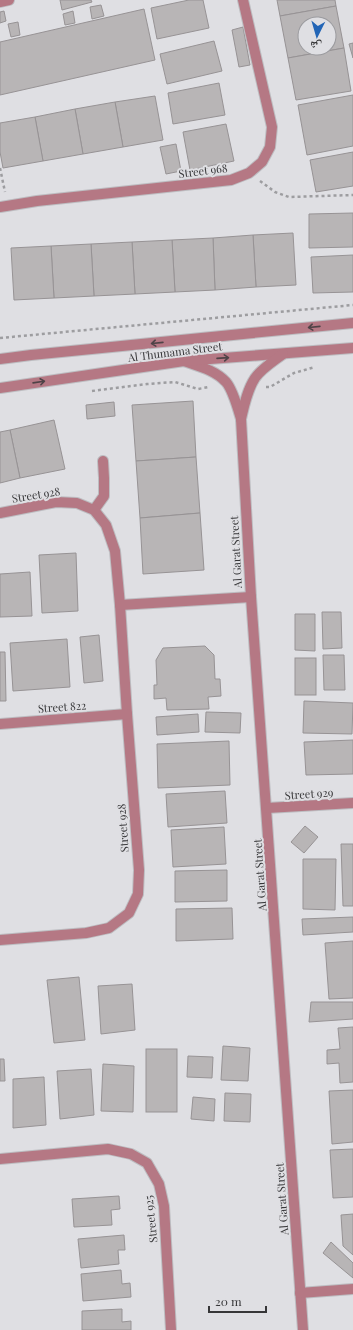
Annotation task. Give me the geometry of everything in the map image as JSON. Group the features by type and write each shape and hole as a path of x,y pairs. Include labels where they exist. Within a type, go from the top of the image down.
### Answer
{"street":[{"path":"0,2 9,0"},
{"name":"Street 968","path":"4,207 37,201 231,180 249,174 262,162 270,147 272,127 243,0"},
{"name":"Al Thumama Street","path":"0,359 353,323"},
{"name":"Al Thumama Street","path":"0,388 184,361 353,348"},
{"name":"Al Garat Street","path":"240,419 251,386 256,377 263,369 283,354"},
{"name":"Al Garat Street","path":"184,361 209,369 226,382 236,402 240,419 251,596 303,1330"},
{"path":"94,510 104,496 103,461"},
{"name":"Street 928","path":"0,513 56,502 77,503 94,510 106,525 115,551 139,870 138,894 129,913 109,928 94,931 0,940"},
{"path":"120,605 251,596"},
{"name":"Street 822","path":"0,724 127,714"},
{"name":"Street 929","path":"267,808 353,803"},
{"name":"Street 925","path":"0,1159 108,1150 131,1154 147,1163 159,1184 164,1206 171,1330"},
{"path":"300,1293 353,1290"}],"path":[{"path":"0,168 4,207"},
{"path":"249,174 275,192 289,197 353,195"},
{"path":"0,338 353,305"},
{"path":"251,386 270,387 294,373 318,365"},
{"path":"85,392 175,382 198,389 226,382"}],"building":[{"path":"60,0 91,0 92,2 62,10"},
{"path":"189,0 203,0 209,28 157,39 151,8"},
{"path":"277,0 335,0 336,6 280,16"},
{"path":"101,5 104,16 92,19 90,7"},
{"path":"336,6 344,48 337,49 337,16 297,16 297,56 299,56 288,58 280,16"},
{"path":"144,9 155,60 0,95 0,42"},
{"path":"4,11 6,21 0,23 0,12"},
{"path":"73,11 75,23 65,25 63,14"},
{"path":"18,22 20,35 11,37 8,24"},
{"path":"243,27 250,65 239,67 232,30"},
{"path":"214,41 222,71 167,84 160,54"},
{"path":"353,43 353,58 349,44"},
{"path":"344,48 351,91 296,100 288,58 299,56 337,56 337,49"},
{"path":"219,83 225,115 173,124 168,93"},
{"path":"353,95 353,146 307,155 298,105"},
{"path":"155,96 163,140 123,147 115,102"},
{"path":"115,102 123,147 83,154 75,109"},
{"path":"75,109 83,154 43,161 35,117"},
{"path":"35,117 43,161 3,168 0,152 0,123"},
{"path":"226,124 234,161 190,170 183,132"},
{"path":"176,144 181,171 166,174 160,147"},
{"path":"353,152 353,186 316,192 310,160"},
{"path":"353,213 353,247 309,248 309,214"},
{"path":"293,233 296,285 256,287 253,235"},
{"path":"253,235 256,287 215,290 213,238"},
{"path":"213,238 215,290 175,292 172,240"},
{"path":"172,240 175,292 135,294 132,242"},
{"path":"132,242 135,294 94,296 91,244"},
{"path":"91,244 94,296 54,298 51,246"},
{"path":"51,246 54,298 14,300 11,248"},
{"path":"353,255 353,292 313,293 311,257"},
{"path":"193,401 196,457 136,461 132,405"},
{"path":"114,402 115,416 87,419 86,405"},
{"path":"54,420 65,469 20,478 10,430"},
{"path":"10,430 20,478 0,483 0,432"},
{"path":"196,457 200,513 140,518 136,461"},
{"path":"200,513 204,570 143,574 140,518"},
{"path":"76,553 78,611 42,613 39,555"},
{"path":"30,572 32,616 0,617 0,574"},
{"path":"322,612 341,612 342,648 323,649"},
{"path":"295,614 315,614 315,651 295,650"},
{"path":"99,635 103,681 84,683 80,637"},
{"path":"67,639 70,687 13,691 10,643"},
{"path":"205,646 214,655 215,679 220,679 221,696 208,697 209,709 167,710 166,698 154,699 154,685 157,685 156,660 163,648"},
{"path":"0,652 5,652 6,701 0,701"},
{"path":"323,655 344,655 345,690 324,690"},
{"path":"295,658 316,658 316,695 295,695"},
{"path":"304,701 353,703 352,734 303,733"},
{"path":"206,712 241,713 240,733 205,732"},
{"path":"198,714 199,732 157,735 156,717"},
{"path":"353,740 353,774 306,775 304,742"},
{"path":"229,741 230,785 158,788 157,744"},
{"path":"225,791 227,823 168,827 166,794"},
{"path":"305,826 318,837 304,853 291,842"},
{"path":"224,827 226,864 173,867 171,830"},
{"path":"341,844 353,844 353,906 343,906"},
{"path":"303,859 336,859 335,910 303,909"},
{"path":"227,870 227,901 175,902 175,871"},
{"path":"232,908 233,939 176,941 176,909"},
{"path":"353,917 353,932 303,935 302,919"},
{"path":"353,941 353,998 329,999 325,943"},
{"path":"79,977 85,1040 54,1043 47,980"},
{"path":"132,984 135,1030 101,1034 98,986"},
{"path":"311,1002 353,1002 353,1019 309,1022"},
{"path":"353,1027 353,1082 340,1083 339,1063 327,1064 327,1050 340,1049 338,1028"},
{"path":"223,1046 250,1048 248,1081 221,1080"},
{"path":"146,1049 177,1049 177,1112 146,1112"},
{"path":"188,1056 213,1057 212,1078 187,1077"},
{"path":"0,1059 4,1059 5,1081 0,1081"},
{"path":"103,1064 134,1066 133,1112 101,1111"},
{"path":"91,1069 94,1115 60,1119 57,1071"},
{"path":"44,1077 46,1125 13,1128 13,1079"},
{"path":"353,1090 353,1142 332,1144 329,1091"},
{"path":"225,1093 251,1094 250,1122 224,1121"},
{"path":"193,1097 215,1099 214,1121 191,1119"},
{"path":"353,1149 353,1197 333,1198 330,1150"},
{"path":"119,1196 120,1209 111,1210 112,1225 74,1227 72,1199"},
{"path":"353,1214 353,1255 343,1246 341,1215"},
{"path":"124,1235 125,1250 118,1250 119,1264 81,1268 78,1239"},
{"path":"331,1242 353,1263 353,1278 323,1253"},
{"path":"121,1270 122,1284 130,1283 131,1297 83,1301 81,1274"},
{"path":"122,1309 122,1322 131,1321 131,1330 82,1330 82,1311"}]}
